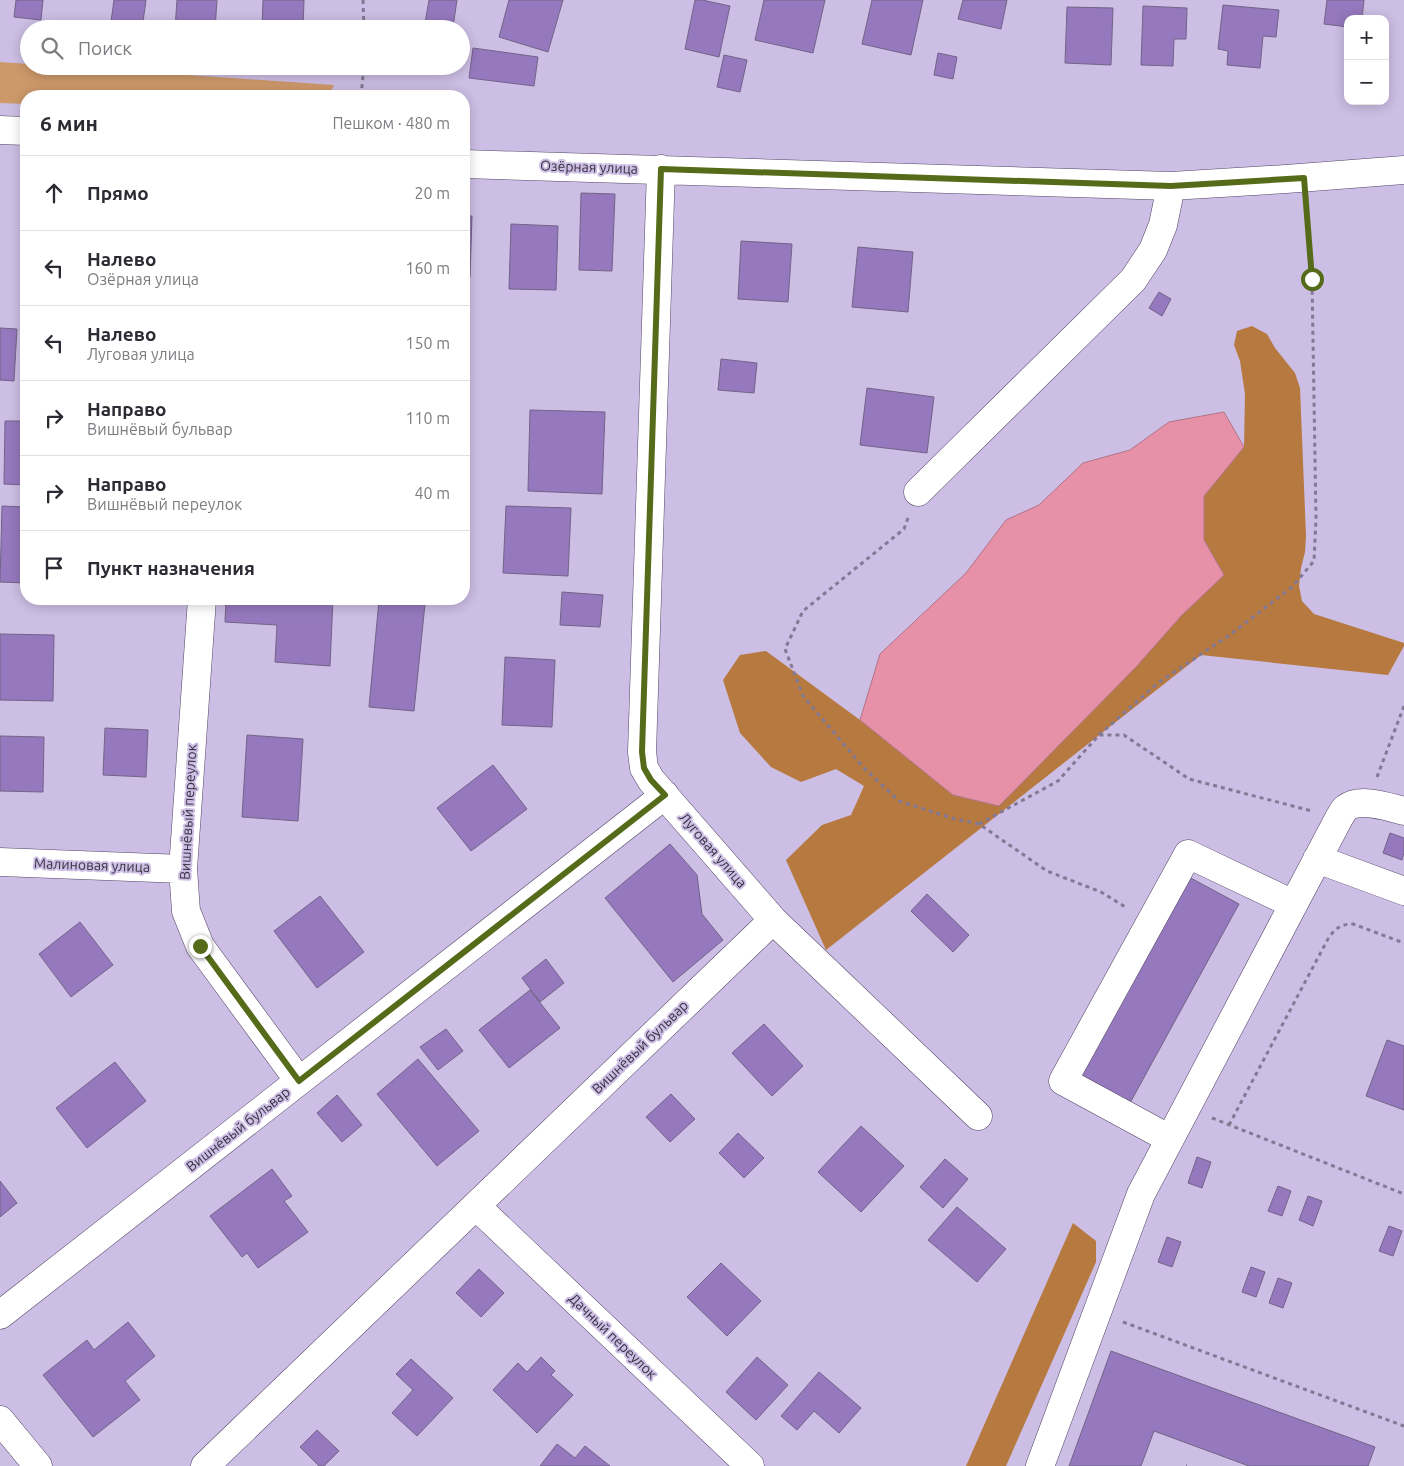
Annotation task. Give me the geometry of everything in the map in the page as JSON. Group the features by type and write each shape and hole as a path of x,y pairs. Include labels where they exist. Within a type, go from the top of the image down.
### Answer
{"street":[{"path":"0,130 20,131"},
{"name":"Озёрная улица","path":"470,164 1171,186 1404,170"},
{"name":"Луговая улица","path":"661,169 642,752 644,768 651,780 773,920 978,1116"},
{"path":"918,492 1133,280 1153,250 1163,225 1171,186"},
{"name":"Вишнёвый переулок","path":"202,605 183,869 186,911 200,946 299,1081"},
{"name":"Вишнёвый бульвар","path":"0,1315 665,795"},
{"path":"1040,1466 1141,1194 1339,818 1346,808 1357,803 1404,811"},
{"path":"1170,1139 1063,1081 1188,854 1293,904"},
{"path":"1317,859 1404,891"},
{"name":"Малиновая улица","path":"0,862 183,869"},
{"name":"Вишнёвый бульвар","path":"205,1466 773,920"},
{"name":"Дачный переулок","path":"476,1206 750,1466"},
{"path":"0,1420 38,1466"}],"path":[{"path":"363,0 364,20"},
{"path":"362,90 363,75"},
{"path":"980,824 1058,781 1099,735 1158,683 1231,634 1292,587 1314,561 1316,519 1312,279 1304,178"},
{"path":"918,492 904,529 803,611 785,650 803,696 863,767 898,801 955,819 980,824 1047,871 1102,892 1150,922"},
{"path":"1367,804 1404,706"},
{"path":"1099,735 1124,735 1189,779 1339,818"},
{"path":"1404,943 1353,924 1345,924 1336,928 1329,937 1230,1124 1404,1194"},
{"path":"1122,1322 1404,1426"}],"shaded area":[{"path":"0,62 20,63 20,75 189,75 334,85 332,90 20,90 20,104 0,103"},
{"path":"1252,326 1267,334 1275,348 1295,373 1300,388 1306,536 1299,586 1302,601 1314,614 1404,643 1388,675 1201,655 826,950 786,860 822,825 851,815 864,786 836,769 801,782 771,767 740,733 723,680 740,655 766,651 860,720 953,795 999,806 1136,667 1181,616 1224,575 1204,540 1204,496 1244,447 1245,394 1240,361 1234,345 1237,331"},
{"path":"1224,412 1244,447 1204,496 1204,540 1224,575 1181,616 1136,667 999,806 953,795 860,720 880,654 966,573 1006,520 1039,505 1083,463 1130,450 1169,422"},
{"path":"1073,1223 1096,1241 1096,1262 1006,1466 966,1466"}],"building":[{"path":"16,0 43,0 41,20 14,17"},
{"path":"114,0 146,0 143,20 111,20"},
{"path":"177,0 217,0 216,20 176,20"},
{"path":"263,0 304,0 303,20 262,20"},
{"path":"429,0 457,0 454,20 426,20"},
{"path":"509,0 563,0 548,52 499,37"},
{"path":"695,0 730,6 719,57 685,49"},
{"path":"764,0 825,0 813,53 755,40"},
{"path":"872,0 923,0 911,55 862,44"},
{"path":"963,0 1007,0 1001,29 958,19"},
{"path":"1327,0 1364,0 1362,15 1344,15 1344,26 1324,24"},
{"path":"1223,5 1279,10 1276,37 1263,36 1260,68 1227,65 1228,51 1218,49"},
{"path":"1143,6 1187,8 1186,39 1174,39 1173,66 1141,65"},
{"path":"1067,7 1113,8 1111,65 1065,63"},
{"path":"473,48 538,57 534,86 469,78"},
{"path":"938,53 957,57 953,79 934,75"},
{"path":"724,55 747,60 740,92 717,87"},
{"path":"581,193 615,194 612,271 579,270"},
{"path":"470,216 472,216 470,278"},
{"path":"511,224 558,226 556,290 509,289"},
{"path":"741,241 792,244 788,302 738,299"},
{"path":"858,247 913,252 908,312 852,307"},
{"path":"1159,292 1171,299 1162,316 1149,308"},
{"path":"0,328 17,329 14,381 0,380"},
{"path":"721,359 757,363 754,393 718,390"},
{"path":"867,388 934,397 927,453 860,445"},
{"path":"530,410 605,412 602,494 528,491"},
{"path":"5,421 20,421 20,485 4,484"},
{"path":"2,506 20,507 20,583 0,582"},
{"path":"506,506 571,508 568,576 503,573"},
{"path":"562,592 603,595 600,627 560,625"},
{"path":"226,605 333,605 330,666 275,662 277,625 225,622"},
{"path":"379,605 425,605 414,711 369,707"},
{"path":"0,634 54,635 53,701 0,700"},
{"path":"505,657 555,660 552,727 502,725"},
{"path":"105,728 148,730 146,777 103,775"},
{"path":"247,735 303,739 298,821 242,817"},
{"path":"0,736 44,737 43,792 0,791"},
{"path":"493,765 527,809 471,851 437,808"},
{"path":"1390,833 1404,838 1402,860 1383,853"},
{"path":"670,844 697,875 702,914 723,940 673,982 605,898"},
{"path":"1187,876 1239,904 1130,1103 1078,1076"},
{"path":"927,894 969,935 953,952 911,911"},
{"path":"320,896 364,952 317,988 274,931"},
{"path":"80,922 113,965 71,997 39,954"},
{"path":"546,959 564,983 540,1002 522,978"},
{"path":"530,990 560,1028 509,1068 479,1030"},
{"path":"764,1024 803,1066 772,1096 732,1053"},
{"path":"446,1029 463,1051 438,1070 420,1047"},
{"path":"1387,1040 1404,1046 1404,1110 1366,1096"},
{"path":"418,1059 479,1131 437,1166 377,1094"},
{"path":"115,1062 146,1101 87,1148 56,1108"},
{"path":"671,1094 695,1119 670,1142 646,1117"},
{"path":"337,1095 362,1125 342,1142 317,1113"},
{"path":"861,1126 904,1166 861,1212 818,1172"},
{"path":"738,1133 764,1158 744,1178 719,1153"},
{"path":"1197,1157 1211,1162 1202,1188 1188,1183"},
{"path":"945,1159 968,1179 943,1208 920,1187"},
{"path":"272,1169 292,1196 284,1201 308,1232 258,1268 247,1253 242,1257 210,1216"},
{"path":"0,1181 17,1203 0,1217"},
{"path":"1278,1186 1291,1191 1282,1216 1268,1211"},
{"path":"1308,1196 1322,1201 1313,1226 1299,1220"},
{"path":"957,1207 1006,1249 977,1282 928,1240"},
{"path":"1389,1226 1402,1231 1393,1256 1379,1251"},
{"path":"1167,1237 1181,1242 1172,1267 1158,1262"},
{"path":"721,1263 761,1301 727,1336 687,1297"},
{"path":"1251,1267 1265,1272 1256,1297 1242,1292"},
{"path":"479,1269 504,1293 481,1317 456,1293"},
{"path":"1278,1278 1292,1283 1283,1308 1269,1303"},
{"path":"128,1322 155,1356 125,1381 140,1400 93,1437 43,1375 87,1340 94,1350"},
{"path":"1111,1351 1375,1447 1368,1466 1249,1466 1154,1431 1141,1466 1069,1466"},
{"path":"541,1357 555,1371 551,1375 573,1395 537,1433 493,1390 518,1363 527,1372"},
{"path":"757,1357 788,1385 756,1420 726,1392"},
{"path":"411,1359 453,1398 417,1436 392,1413 413,1390 396,1374"},
{"path":"819,1372 861,1408 839,1433 814,1411 797,1430 781,1416"},
{"path":"317,1430 339,1451 324,1466 319,1466 300,1447"},
{"path":"557,1444 575,1458 585,1446 610,1466 540,1466"}],"route":[{"path":"200,946 299,1081 665,795 651,780 644,768 642,752 661,169 1171,186 1304,178 1312,279"}]}
